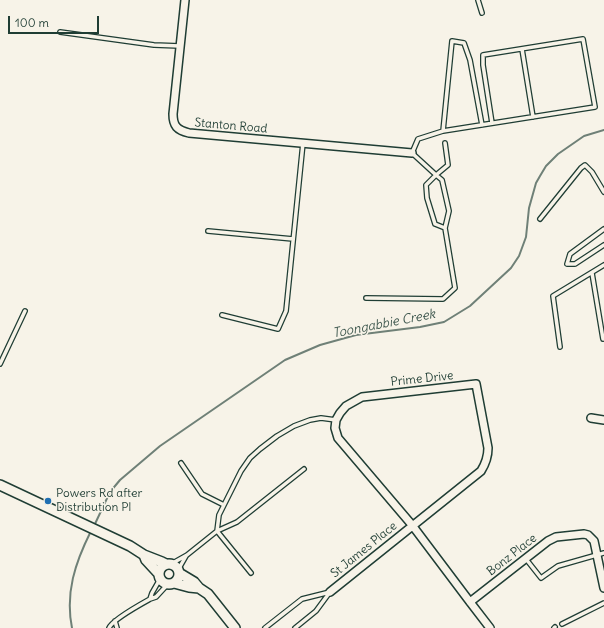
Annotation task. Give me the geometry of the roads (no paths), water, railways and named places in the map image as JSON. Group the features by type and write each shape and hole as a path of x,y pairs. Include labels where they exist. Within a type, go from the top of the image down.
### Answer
{"street":[{"name":"Stanton Road","path":"185,0 173,114 173,119 178,128 182,131 189,133 412,153"},
{"name":"Prime Drive","path":"336,420 346,406 362,397 476,384 488,448 486,463 481,472 412,525"},
{"path":"591,418 604,420"},
{"path":"336,420 335,428 338,438 412,525 490,628"},
{"path":"0,485 80,522 136,549 144,555 173,568 194,582 199,588 208,594 235,628"},
{"name":"St James Place","path":"330,592 412,525"},
{"name":"Bonz Place","path":"470,602 542,545 556,537 584,534 588,535 594,541 600,553 604,585"},
{"path":"144,555 162,582 199,588"},
{"path":"159,576 161,568 173,568"},
{"path":"171,584 178,578 173,568"}],"lane":[{"path":"478,0 482,14"},
{"path":"60,32 154,45 180,46"},
{"path":"366,298 443,299 455,288 445,228 449,211 442,180 412,153 418,139 443,131 595,107 583,39 483,55 483,65 492,123"},
{"path":"443,131 452,41 464,43 468,54 482,125"},
{"path":"522,49 533,117"},
{"path":"222,315 278,329 286,311 303,143"},
{"path":"445,143 448,165 426,185 427,198 435,224 445,228"},
{"path":"540,219 580,168 585,165 592,172 604,192"},
{"path":"604,229 570,254 568,264 575,264 604,246"},
{"path":"208,231 293,240"},
{"path":"560,347 553,296 604,265"},
{"path":"592,273 603,339"},
{"path":"0,364 25,311"},
{"path":"251,572 217,531 219,515 241,471 250,458 260,449 277,436 294,426 310,420 321,418 336,420"},
{"path":"181,463 202,494 224,505"},
{"path":"173,568 217,531 237,522 304,469"},
{"path":"526,558 541,578 558,566 600,553"},
{"path":"173,568 187,555"},
{"path":"150,599 159,576"},
{"path":"109,628 115,621 150,599 156,597 171,584"},
{"path":"265,628 302,599 330,592"},
{"path":"295,628 316,611 330,592"},
{"path":"562,624 604,603"},
{"path":"115,621 117,628"}],"waterway":[{"name":"Toongabbie Creek","path":"94,526 110,492 120,480 160,446 285,360 320,345 356,335 420,327 444,322 470,306 511,268 519,256 526,237 529,208 536,183 546,166 558,154 584,136 604,130"},
{"name":"Toongabbie Creek","path":"72,628 70,603 73,578 80,555 91,531"}],"place":[{"name":"Powers Rd after Distribution Pl","path":"48,501"}]}
